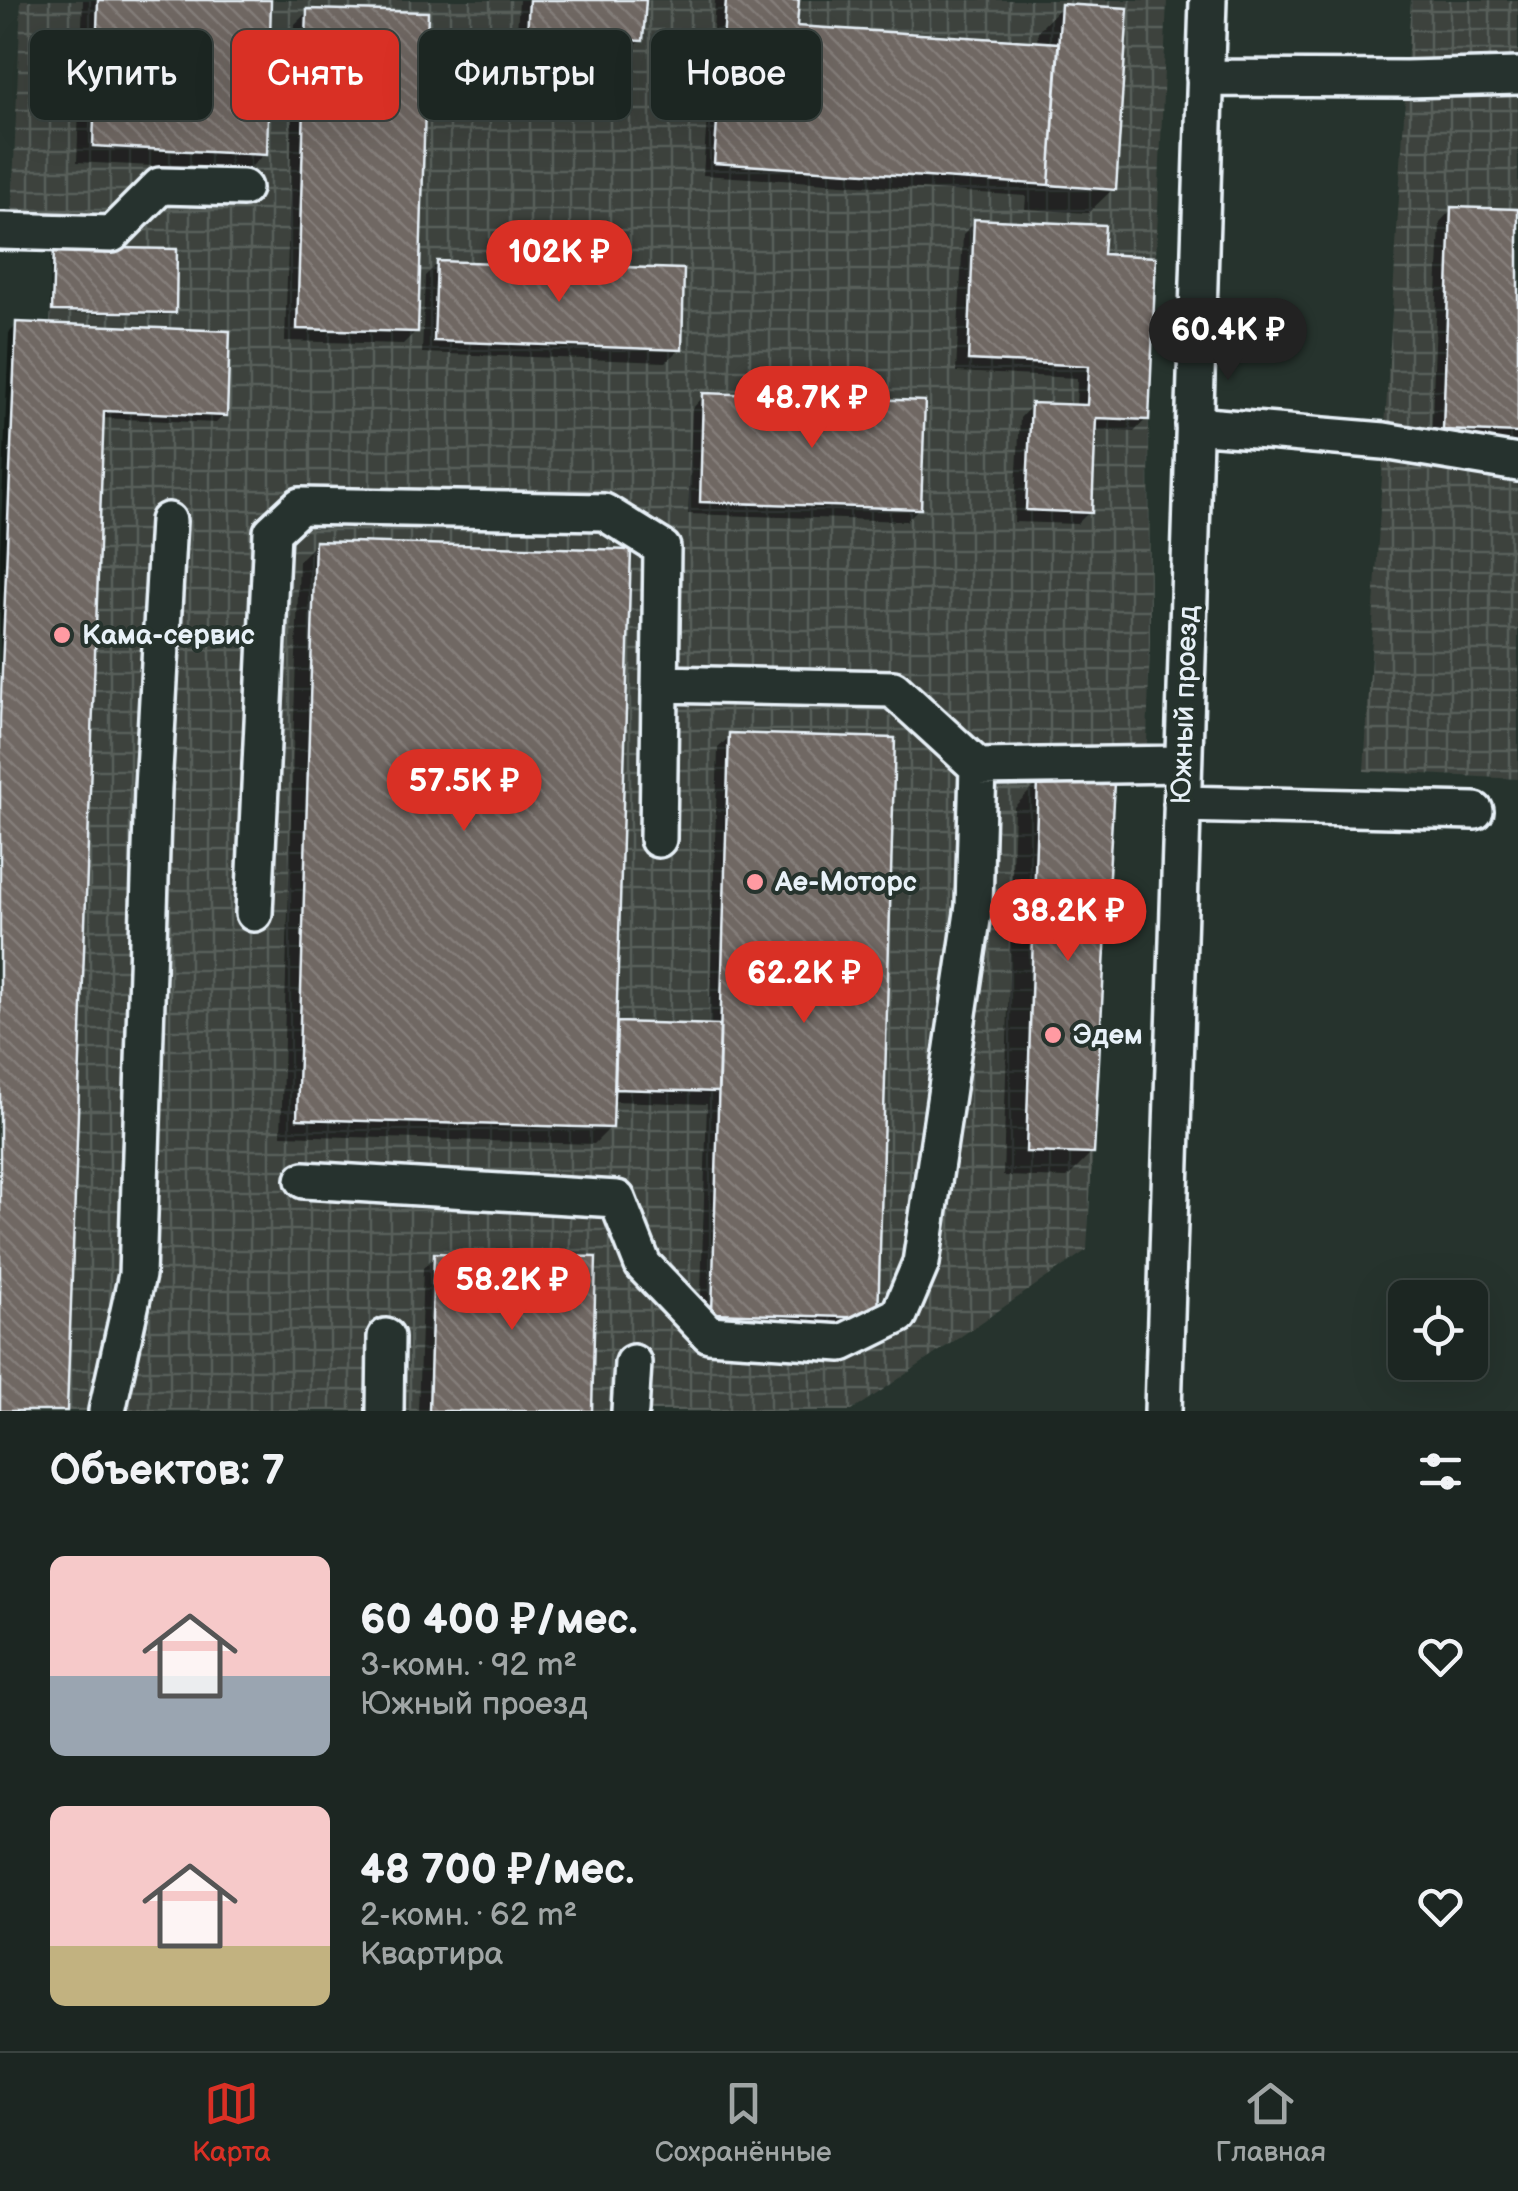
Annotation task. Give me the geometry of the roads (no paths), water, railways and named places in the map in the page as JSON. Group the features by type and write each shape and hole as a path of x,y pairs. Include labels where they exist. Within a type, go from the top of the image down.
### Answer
{"street":[{"name":"Южный проезд","path":"1163,1411 1208,0"},
{"path":"1205,78 1518,76"},
{"path":"0,232 112,234 160,186 243,188"},
{"path":"1194,424 1384,440 1518,463"},
{"path":"254,913 272,532 300,506 604,512 662,548 658,839"},
{"path":"107,1411 137,1275 153,788 168,521"},
{"path":"661,684 894,690 978,767 1183,764"},
{"path":"304,1180 617,1200 643,1265 710,1334 842,1343 899,1315 921,1263 974,906 978,767"},
{"path":"1182,804 1475,811"},
{"path":"384,1411 386,1337"},
{"path":"630,1411 633,1363"}],"place":[{"name":"Кама-сервис","path":"62,635"},
{"name":"Ае-Моторс","path":"755,882"},
{"name":"Эдем","path":"1053,1035"}]}
